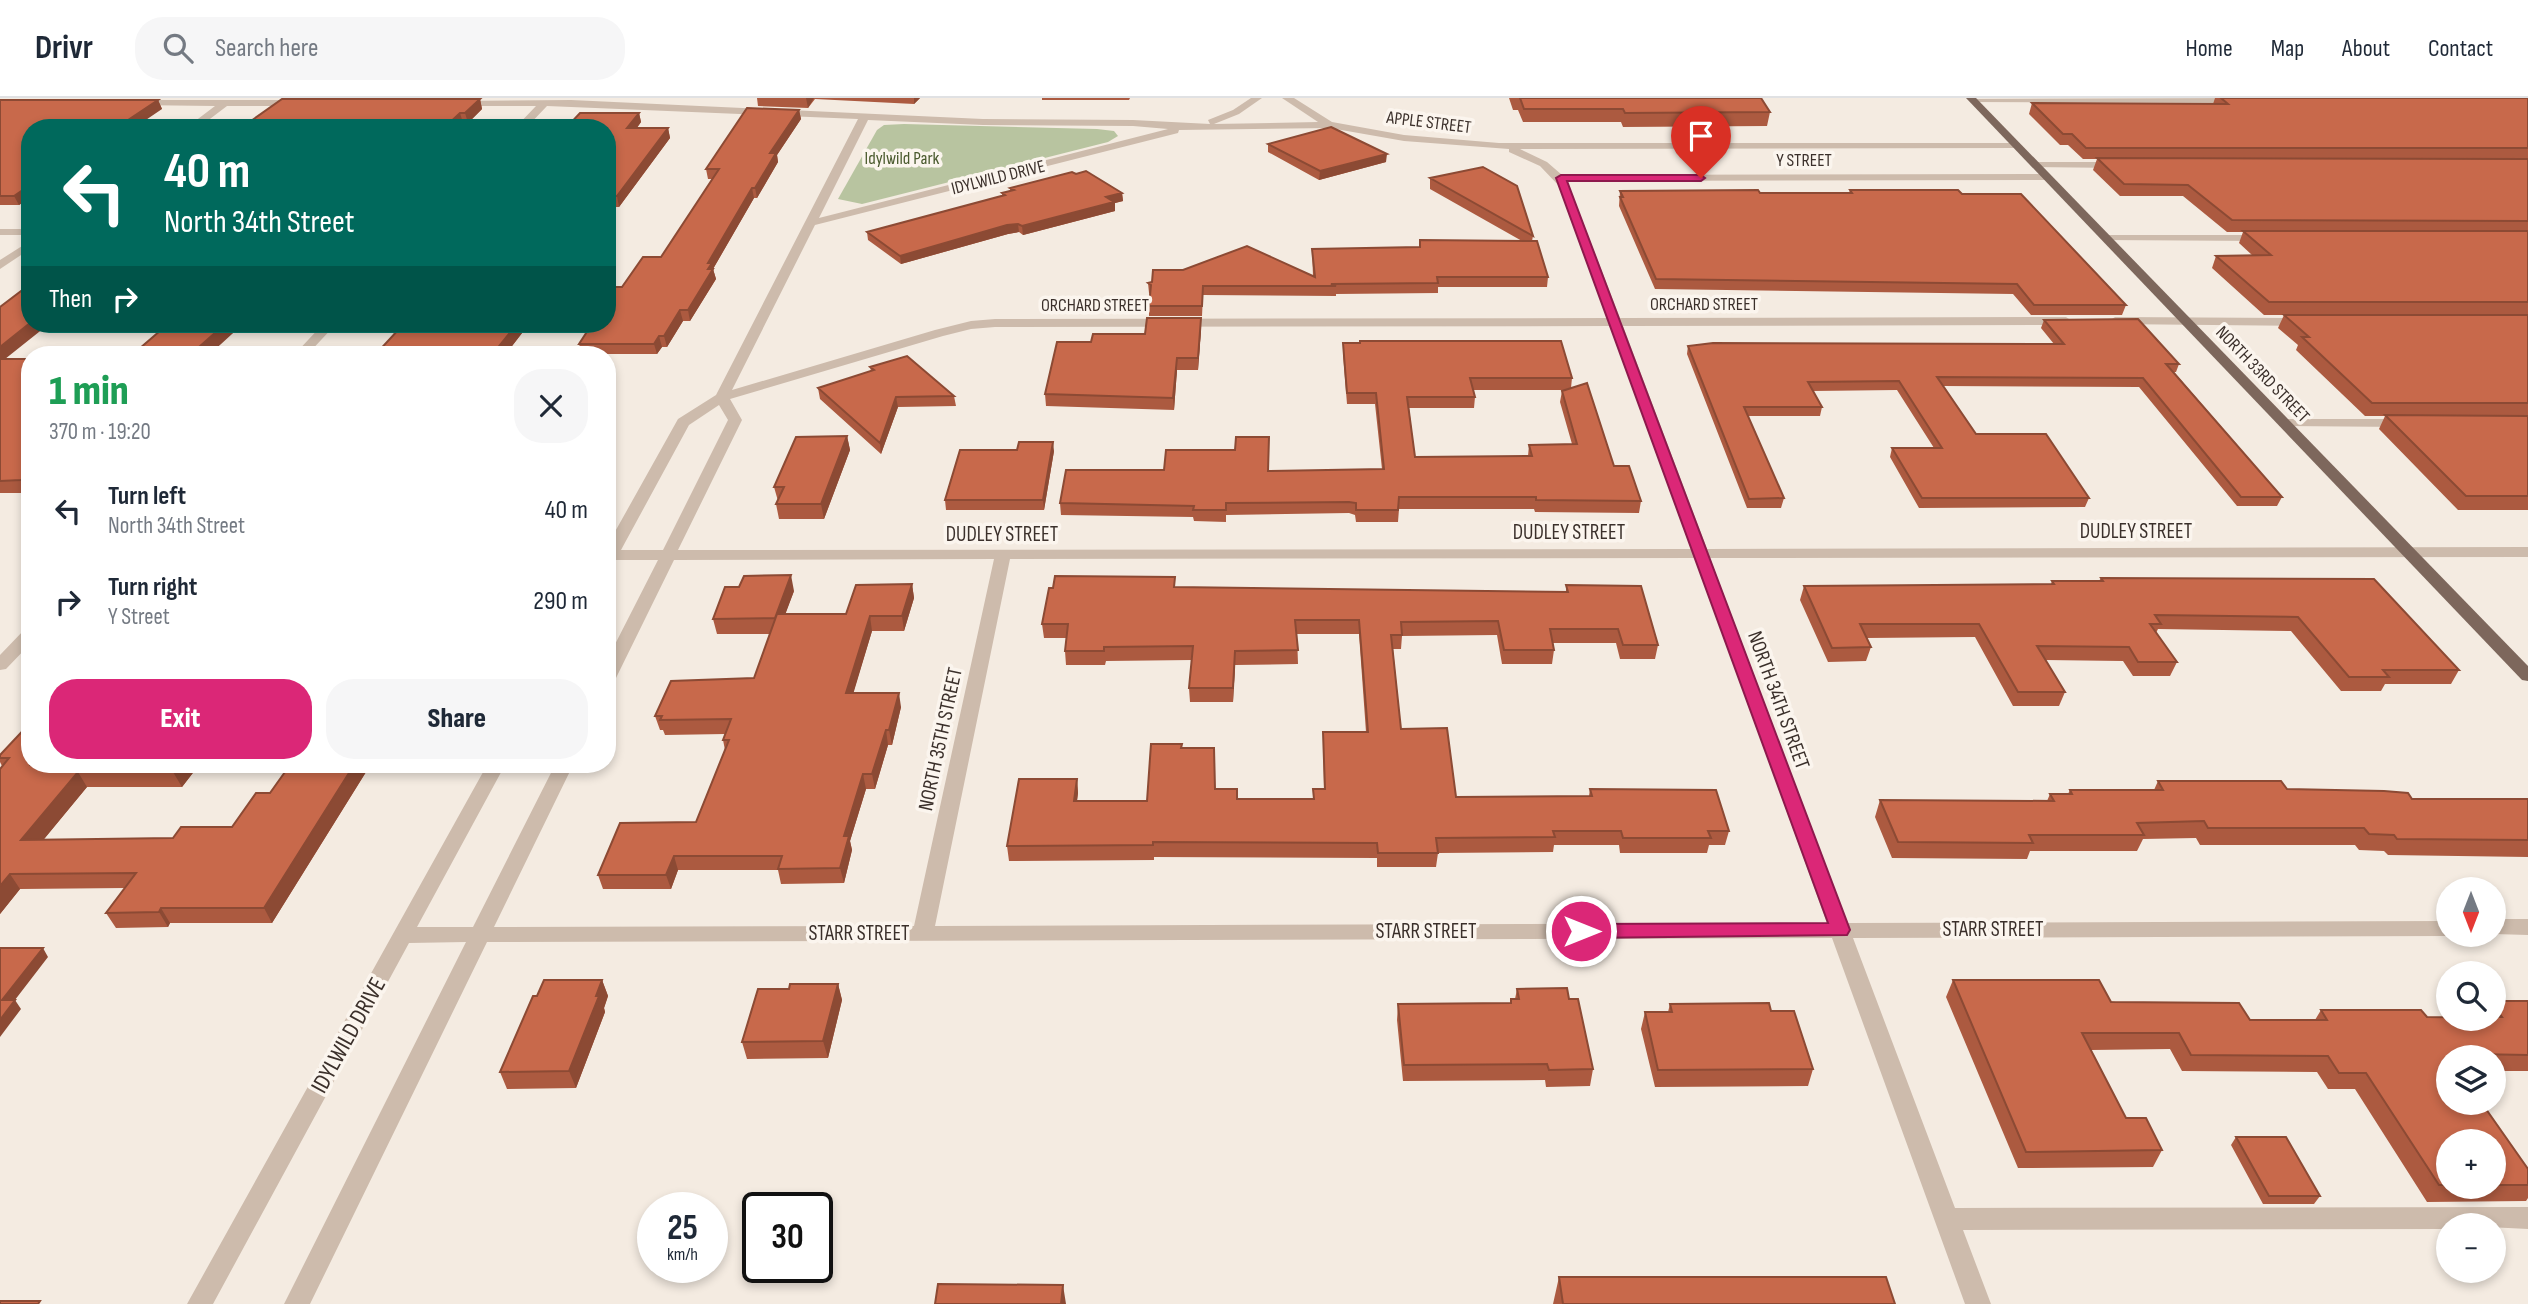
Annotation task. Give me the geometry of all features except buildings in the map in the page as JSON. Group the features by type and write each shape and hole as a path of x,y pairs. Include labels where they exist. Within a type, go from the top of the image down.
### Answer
{"main road":[{"name":"NORTH 33RD STREET","path":"1972,99 2528,676"}],"street":[{"path":"1184,128 1217,120 1258,98"},
{"path":"1287,98 1330,125"},
{"path":"1972,99 2254,100"},
{"path":"119,103 309,103"},
{"path":"203,119 225,103"},
{"name":"APPLE STREET","path":"447,103 544,103 983,122 1133,123 1184,128 1330,125 1404,138 1499,146 2016,145"},
{"path":"529,119 544,103"},
{"path":"616,545 683,422 722,397 865,116"},
{"name":"IDYLWILD DRIVE","path":"811,223 1184,128"},
{"path":"1499,146 1536,159 1561,178"},
{"path":"2036,165 2132,165"},
{"name":"Y STREET","path":"1561,178 2047,177"},
{"name":"NORTH 34TH STREET","path":"1561,178 1978,1304"},
{"path":"0,232 21,232"},
{"path":"2106,238 2271,238"},
{"path":"0,265 21,250"},
{"name":"ORCHARD STREET","path":"722,397 939,333 995,323 2313,322"},
{"path":"309,346 321,333"},
{"path":"616,660 735,420 722,397"},
{"path":"2284,423 2417,423"},
{"name":"DUDLEY STREET","path":"616,558 668,555 2528,552"},
{"name":"NORTH 35TH STREET","path":"923,933 1003,555"},
{"path":"0,665 21,643"},
{"name":"IDYLWILD DRIVE","path":"200,1304 492,773"},
{"path":"298,1304 560,773"},
{"path":"2506,928 2528,927"},
{"name":"STARR STREET","path":"403,935 2436,928"},
{"path":"1946,1219 2528,1218"}],"green space":[{"name":"Idylwild Park","path":"884,125 1097,129 1114,131 1118,136 1108,142 862,204 838,199 877,130"}],"route":[{"path":"1581,931 1840,930 1561,178 1701,178"}]}
